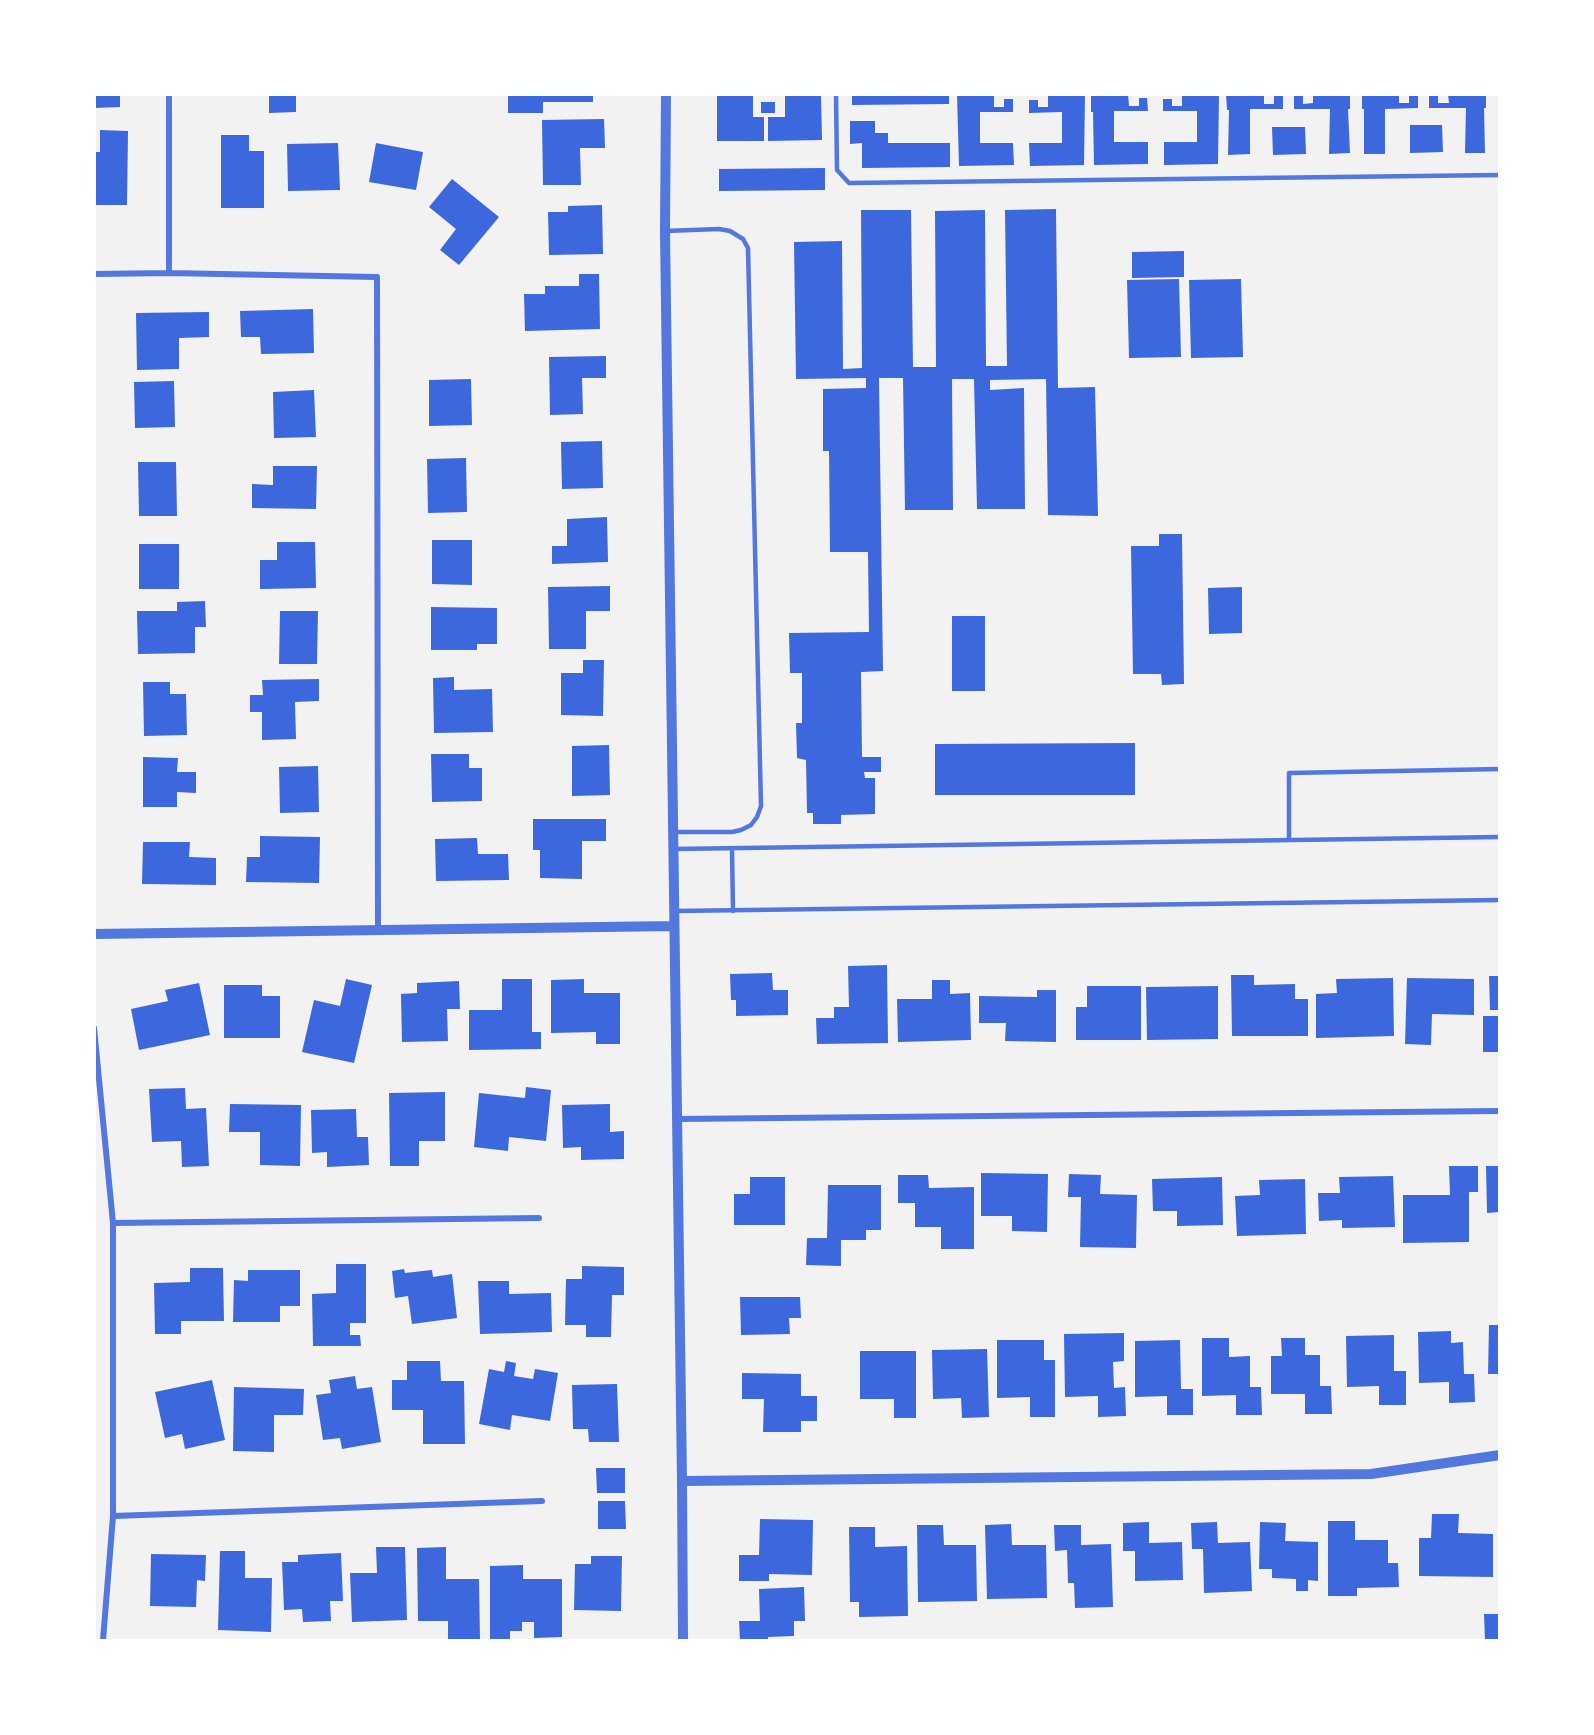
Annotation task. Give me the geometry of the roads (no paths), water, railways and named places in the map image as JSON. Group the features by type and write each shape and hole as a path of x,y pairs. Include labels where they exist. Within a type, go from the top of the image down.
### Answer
{"street":[{"path":"169,94 169,273"},
{"path":"666,94 665,231 682,1481 682,1641"},
{"path":"94,274 377,277 378,930"},
{"path":"94,934 674,926"},
{"path":"94,1028 113,1223 113,1516 103,1641"},
{"path":"677,1119 1500,1111"},
{"path":"113,1223 539,1218"},
{"path":"682,1481 1371,1474 1500,1455"},
{"path":"113,1516 542,1501"}],"lane":[{"path":"836,94 837,170 849,183 1500,175"},
{"path":"665,231 719,229 730,231 743,239 748,248 760,794 757,818 751,825 741,830 673,832"},
{"path":"1289,840 1289,773 1500,769"},
{"path":"673,849 1500,837"},
{"path":"732,849 733,911"},
{"path":"674,911 1500,900"}]}
